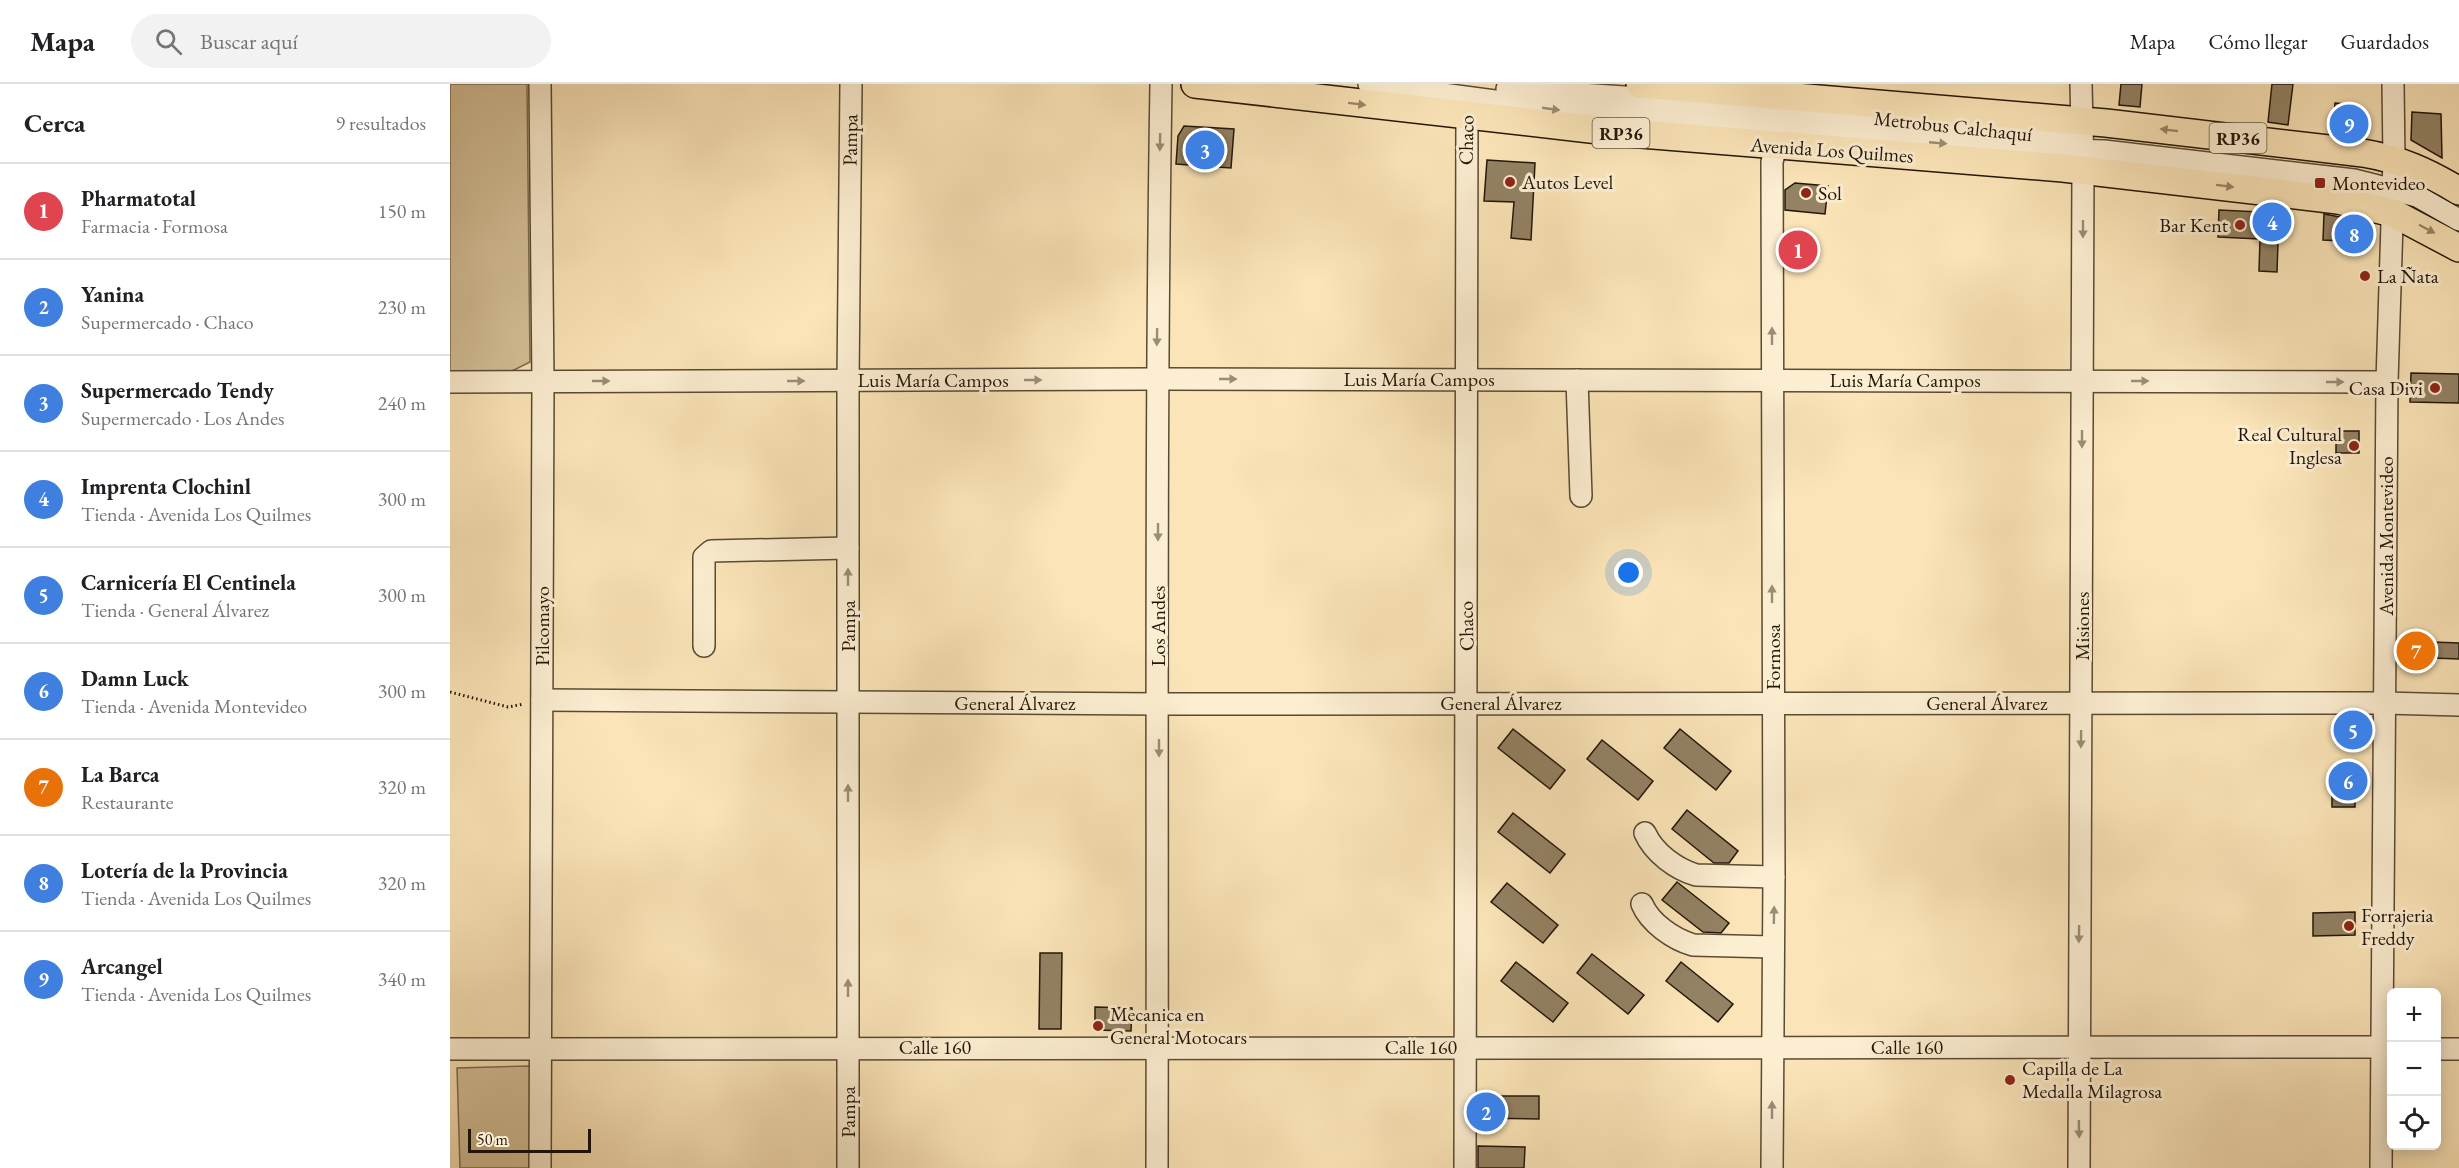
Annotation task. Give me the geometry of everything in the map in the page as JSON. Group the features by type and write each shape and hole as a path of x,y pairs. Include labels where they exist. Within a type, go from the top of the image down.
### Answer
{"main road":[{"name":"Avenida Los Quilmes","path":"1195,84 1467,96 1776,146 2082,145 2363,153 2459,248"},
{"name":"Avenida Los Quilmes","path":"1640,84 1777,91 2082,145 2338,200 2429,173 2459,191"}],"street":[{"name":"Pilcomayo","path":"540,84 543,381 540,1168"},
{"name":"Pampa","path":"848,1168 847,702 851,84"},
{"name":"Los Andes","path":"1157,1168 1159,704 1156,379 1161,84"},
{"name":"Metrobus Calchaquí","path":"1369,84 1629,117 1994,148 2082,145"},
{"name":"Metrobus Calchaquí","path":"1437,84 1467,96 1698,102 2013,131 2082,145"},
{"name":"Misiones","path":"2079,1168 2082,703 2081,84"},
{"name":"Avenida Montevideo","path":"2381,1168 2387,1047 2385,703 2387,382 2393,184 2393,84"},
{"name":"Chaco","path":"1465,1168 1467,703 1464,379 1467,96"},
{"name":"Metrobus Calchaquí","path":"1629,117 1776,146"},
{"name":"Formosa","path":"1772,1168 1774,877 1772,380 1773,162 1776,146"},
{"path":"2393,184 2423,188 2459,210"},
{"path":"2393,184 2459,220"},
{"name":"Luis María Campos","path":"450,382 1156,379 2387,382"},
{"path":"1577,380 1581,496"},
{"path":"704,646 704,557 711,551 848,548"},
{"name":"General Álvarez","path":"542,700 1159,704 2385,703 2459,705"},
{"path":"1645,833 1649,843 1685,872 1696,875 1774,877"},
{"path":"1642,903 1646,913 1682,942 1693,945 1773,947"},
{"name":"Calle 160","path":"450,1049 2387,1047"},
{"path":"2441,1048 2459,1049"}],"path":[{"path":"450,692 508,707 542,700"}],"shaded area":[{"path":"450,84 527,84 530,362 510,372 450,372"},
{"path":"531,1066 533,1168 460,1168 457,1068"}],"building":[{"path":"2121,84 2142,84 2140,107 2119,105"},
{"path":"2272,84 2293,84 2288,125 2268,122"},
{"path":"2335,103 2357,105 2356,126 2350,129 2333,128"},
{"path":"2412,112 2441,114 2442,158 2411,140"},
{"path":"1184,126 1234,129 1231,168 1176,164 1178,136"},
{"name":"Autos Level","path":"1487,160 1535,163 1531,240 1511,238 1514,202 1484,201"},
{"path":"1795,183 1828,186 1825,214 1785,210 1785,190"},
{"path":"2219,210 2279,213 2277,272 2259,271 2260,239 2218,237"},
{"path":"2324,214 2356,220 2362,225 2361,242 2323,240"},
{"name":"Casa Divi","path":"2411,373 2459,374 2459,403 2410,402"},
{"path":"2336,431 2359,431 2359,453 2336,453"},
{"path":"2406,641 2459,643 2459,659 2405,657"},
{"path":"2338,720 2358,720 2358,743 2338,743"},
{"path":"1513,729 1565,770 1550,789 1498,748"},
{"path":"1680,729 1731,771 1716,790 1664,748"},
{"path":"1602,740 1653,781 1638,800 1587,759"},
{"path":"2332,769 2355,769 2355,807 2332,807"},
{"path":"1687,810 1738,851 1729,863 1714,863 1672,829"},
{"path":"1513,813 1565,854 1550,873 1498,832"},
{"path":"1677,882 1729,923 1721,933 1703,932 1662,900"},
{"path":"1507,883 1558,925 1543,943 1491,902"},
{"path":"2355,912 2355,935 2313,936 2313,913"},
{"path":"1040,953 1062,953 1061,1029 1039,1029"},
{"path":"1592,954 1644,995 1628,1014 1577,973"},
{"path":"1516,962 1568,1003 1553,1022 1501,981"},
{"path":"1681,962 1733,1004 1718,1022 1666,981"},
{"path":"1095,1007 1132,1008 1131,1031 1095,1030"},
{"path":"1478,1096 1539,1096 1539,1119 1478,1118"},
{"path":"1478,1146 1525,1147 1524,1168 1478,1168"}],"place":[{"name":"Arcangel","path":"2349,124"},
{"name":"Supermercado Tendy","path":"1205,150"},
{"name":"Autos Level","path":"1510,182"},
{"name":"Montevideo","path":"2320,183"},
{"name":"Sol","path":"1806,193"},
{"name":"Imprenta Clochinl","path":"2272,222"},
{"name":"Bar Kent","path":"2240,225"},
{"name":"Lotería de la Provincia","path":"2354,234"},
{"name":"Pharmatotal","path":"1798,250"},
{"name":"La Ñata","path":"2365,276"},
{"name":"Casa Divi","path":"2435,388"},
{"name":"Real Cultural Inglesa","path":"2354,446"},
{"name":"La Barca","path":"2416,651"},
{"name":"Carnicería El Centinela","path":"2353,730"},
{"name":"Damn Luck","path":"2348,781"},
{"name":"Forrajeria Freddy","path":"2349,926"},
{"name":"Mecanica en General Motocars","path":"1098,1026"},
{"name":"Capilla de La Medalla Milagrosa","path":"2010,1080"},
{"name":"Yanina","path":"1486,1112"}]}
